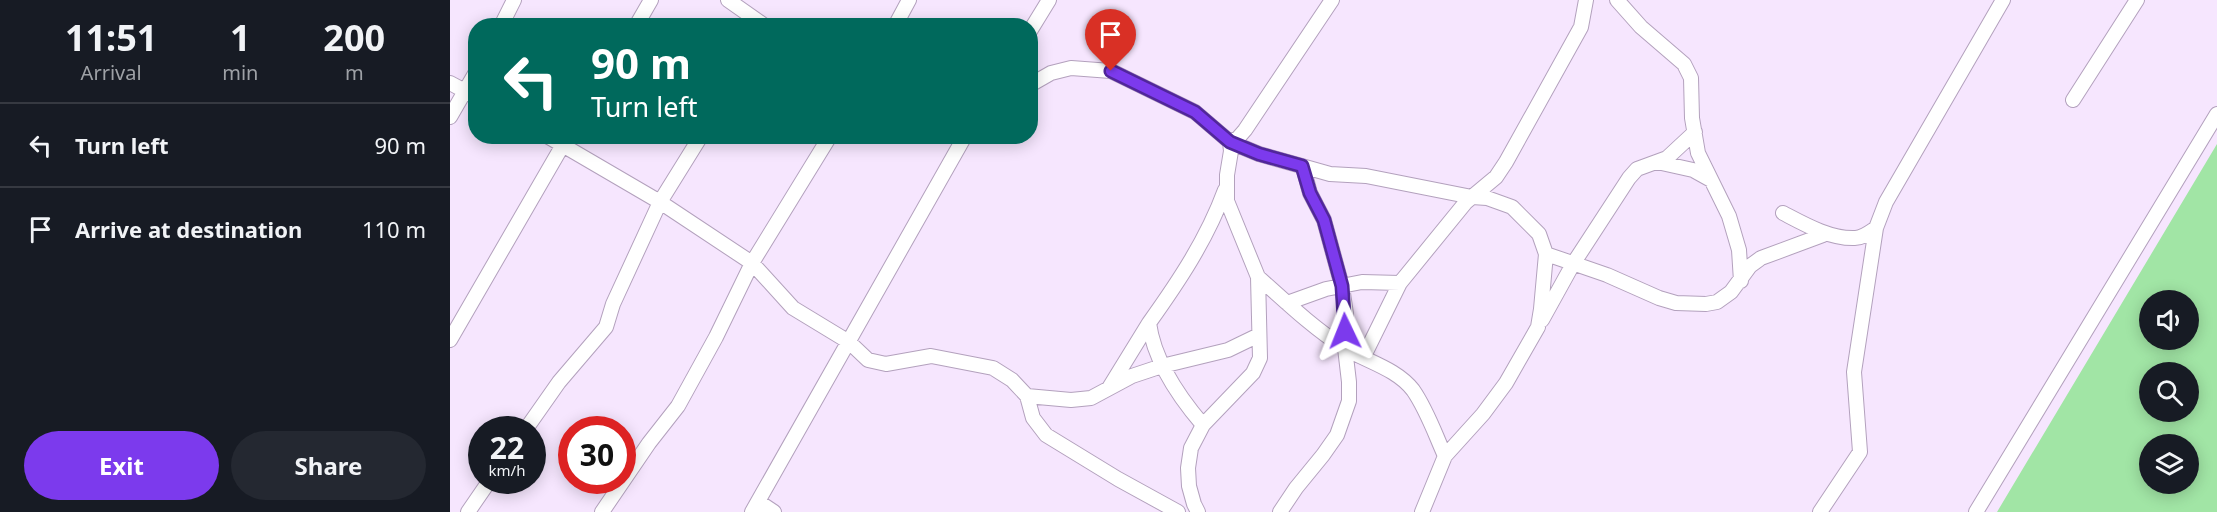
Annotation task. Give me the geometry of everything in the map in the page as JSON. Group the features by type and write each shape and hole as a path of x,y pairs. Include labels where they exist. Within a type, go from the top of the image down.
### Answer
{"street":[{"path":"505,18 514,0"},
{"path":"641,18 651,0"},
{"path":"728,0 754,18"},
{"path":"899,18 909,0"},
{"path":"1038,18 1049,0"},
{"path":"1230,142 1238,138 1245,130 1332,0"},
{"path":"1364,356 1400,283 1472,197 1496,177 1506,162 1581,27 1587,0"},
{"path":"1617,0 1641,27 1684,64 1691,78 1698,153 1729,216 1739,250 1741,281"},
{"path":"1820,512 1860,452 1854,372 1876,228 1886,202 2003,0"},
{"path":"2073,100 2138,0"},
{"path":"1038,80 1051,73 1071,69 1111,71 1195,112 1230,142 1259,154 1330,174 1366,176 1486,198 1512,207 1539,234 1546,254 1538,327"},
{"path":"450,83 468,93"},
{"path":"450,117 468,96"},
{"path":"1976,512 2217,114"},
{"path":"1422,512 1445,456 1483,414 1506,383 1573,264 1629,178 1638,169 1667,158 1695,132"},
{"path":"1198,512 1189,486 1188,468 1191,448 1203,425 1252,373 1260,358 1258,277 1227,201 1230,142"},
{"path":"450,340 563,144"},
{"path":"570,144 752,263 793,308 849,342 868,360 886,364 931,356 993,368 1012,380 1027,396 1034,418 1046,435 1178,512"},
{"path":"535,416 559,382 606,327 613,304 660,202 696,144"},
{"path":"602,512 649,443 678,406 716,337 752,263 825,144"},
{"path":"774,512 756,507 960,144"},
{"path":"1657,162 1693,170 1711,180"},
{"path":"1280,512 1337,435 1349,401 1345,348 1346,314 1342,286 1324,220 1310,193 1302,166"},
{"path":"1109,388 1149,323 1192,262 1218,210 1227,186"},
{"path":"1783,213 1809,226 1839,236 1855,238 1864,236 1876,228"},
{"path":"1546,254 1615,278 1659,298 1676,303 1706,304 1717,302 1731,292 1750,266 1761,258 1823,235"},
{"path":"1258,277 1287,303 1345,348 1364,356 1398,376 1412,389 1426,413 1445,456"},
{"path":"1287,303 1326,289 1362,282 1400,283"},
{"path":"1149,323 1152,344 1162,366 1193,414 1203,425"},
{"path":"1027,396 1080,400 1091,398 1132,376 1162,366 1228,350 1259,334"},
{"path":"468,512 480,494"}],"green space":[{"path":"2217,144 2217,512 1997,512"}],"route":[{"path":"1111,71 1142,84 1195,112 1230,142 1259,154 1302,166 1310,193 1324,220 1342,286 1346,314 1345,331"}]}
